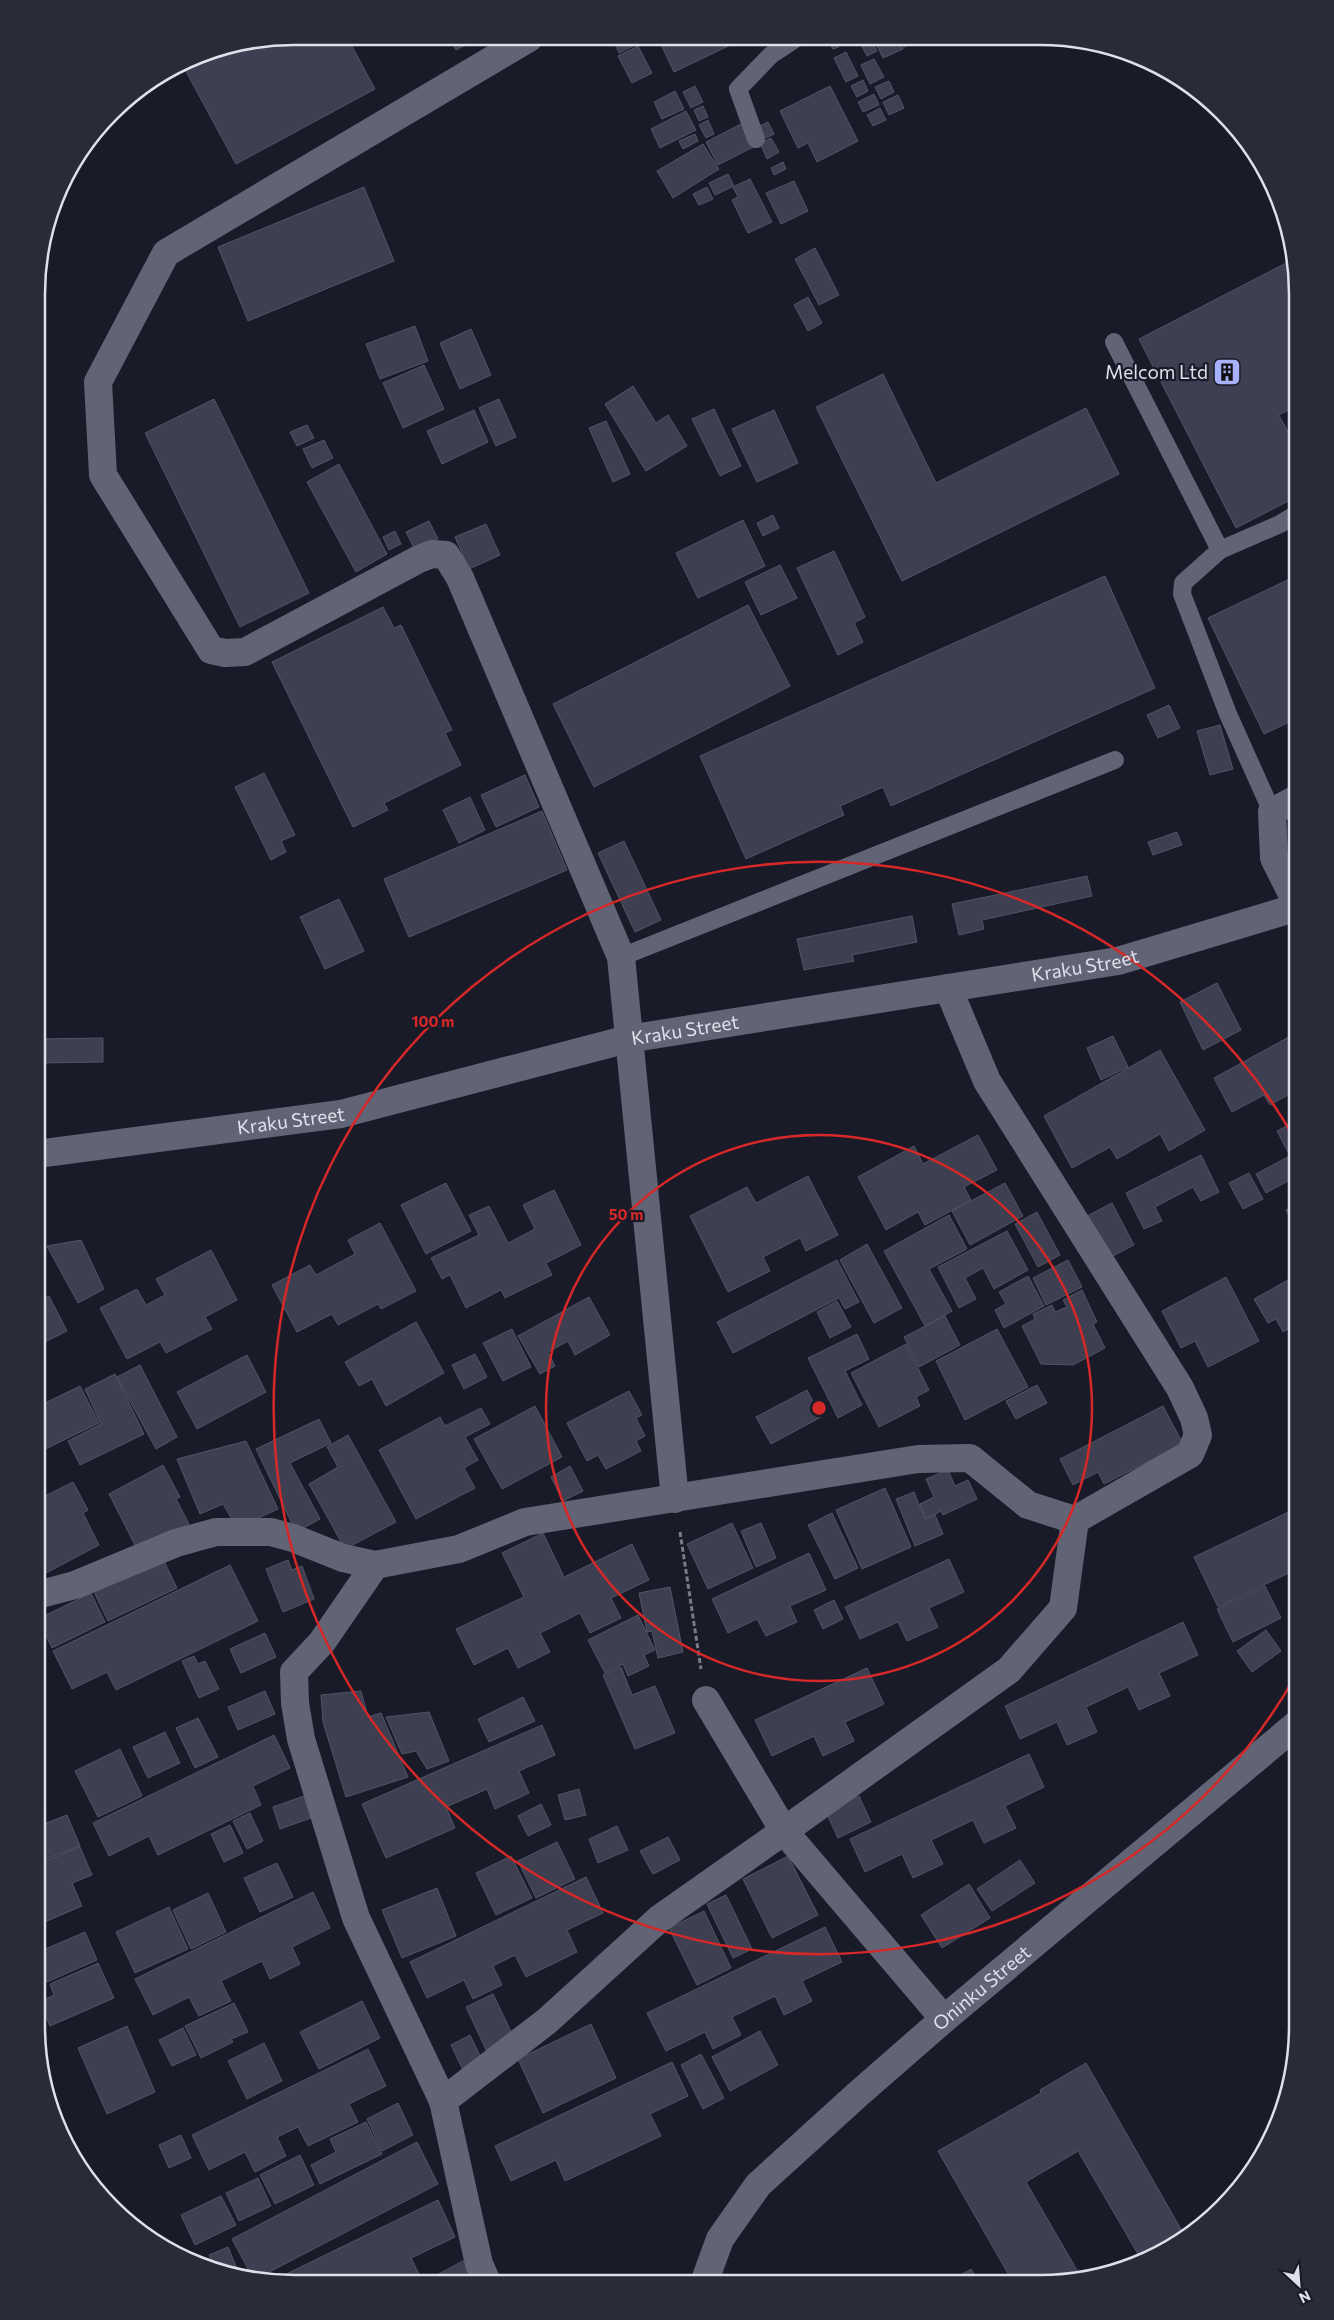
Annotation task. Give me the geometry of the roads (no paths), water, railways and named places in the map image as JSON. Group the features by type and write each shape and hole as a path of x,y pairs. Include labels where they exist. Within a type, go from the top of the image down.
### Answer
{"street":[{"path":"517,45 166,253 98,382 103,475 211,650 225,654 245,652 418,558 432,554 446,555 460,578 621,957 674,1499"},
{"path":"1289,803 1272,812 1274,858 1289,888"},
{"name":"Kraku Street","path":"45,1153 341,1114 628,1039 1118,961 1289,909"},
{"path":"45,1593 75,1585 176,1543 216,1532 271,1532 293,1538 343,1558 375,1565 459,1549 526,1522 918,1459 970,1458 1028,1505 1076,1520 1190,1454 1198,1435 1194,1418 1180,1388 987,1081 948,988"},
{"name":"Kraku Street","path":"45,1146 72,1148"},
{"path":"443,2101 547,2021 659,1919 1009,1670 1063,1608 1076,1520"},
{"path":"375,1565 322,1642 294,1672 295,1703 301,1739 356,1918 443,2101 479,2264 484,2275"},
{"path":"706,1700 784,1831 944,2019"},
{"name":"Oninku Street","path":"707,2275 720,2239 758,2185 944,2019 1289,1731"}],"lane":[{"path":"756,139 738,89 771,55 786,45"},
{"path":"1114,342 1220,550"},
{"path":"1272,812 1228,714 1182,594 1183,583 1220,550 1289,518"},
{"path":"621,957 1115,760"}],"place":[{"name":"Melcom Ltd","path":"1227,372"}]}
